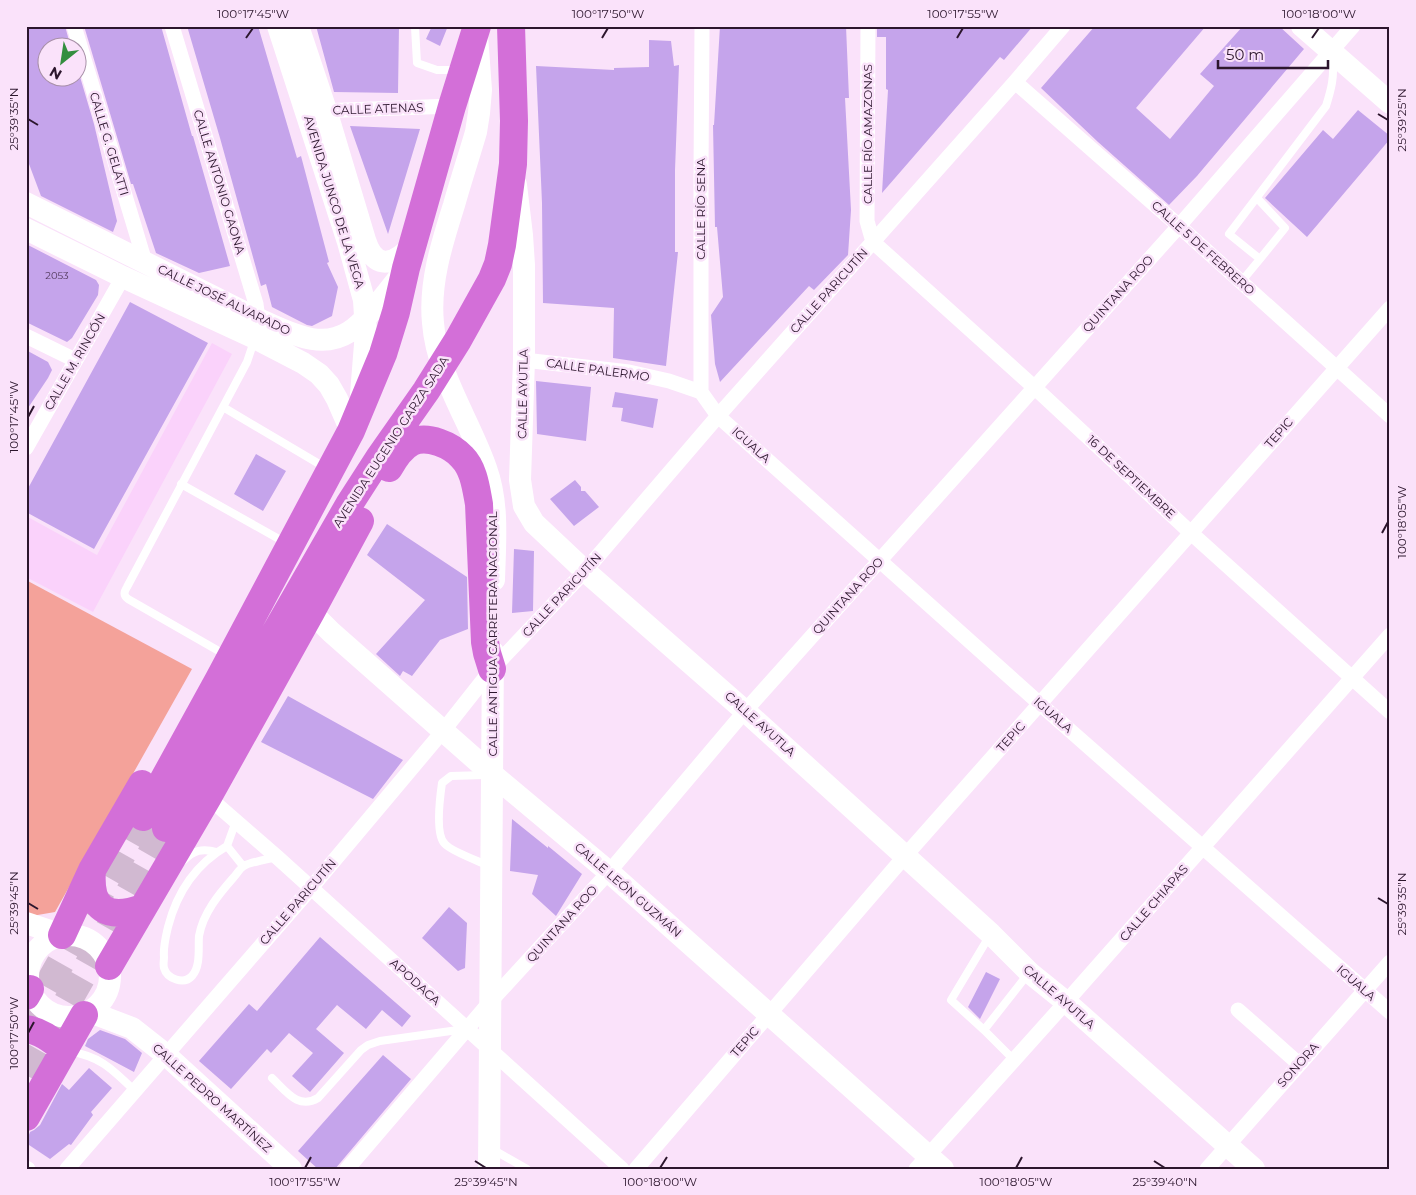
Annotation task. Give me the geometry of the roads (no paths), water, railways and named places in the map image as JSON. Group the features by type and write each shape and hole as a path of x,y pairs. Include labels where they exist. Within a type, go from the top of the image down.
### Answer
{"highway":[{"name":"AVENIDA EUGENIO GARZA SADA","path":"477,27 452,106 396,312 383,354 356,421 219,679 154,823 236,701 350,503 426,391 458,340 492,279 498,264 502,245 513,164 511,26"},
{"path":"108,978 148,899 208,797 377,490 398,454 412,442 422,440 434,441 444,445 463,457 471,470 477,495 485,642 492,669"},
{"path":"350,503 377,490"},
{"path":"314,607 325,546"},
{"path":"62,935 92,870 216,650 253,590 284,555"},
{"path":"92,870 92,892 94,898 102,907 110,912 124,913 148,899"},
{"path":"26,1118 64,1050 87,1014"},
{"path":"26,1028 43,1035 64,1050"}],"street":[{"name":"CALLE G. GELATTI","path":"74,26 145,262"},
{"name":"CALLE ANTONIO GAONA","path":"172,26 256,304 257,328"},
{"name":"AVENIDA JUNCO DE LA VEGA","path":"278,26 316,111 370,253 379,260 386,262 393,261 404,254 410,257"},
{"name":"AVENIDA JUNCO DE LA VEGA","path":"298,26 316,111 366,317 356,421"},
{"name":"CALLE RÍO SENA","path":"701,392 702,26"},
{"name":"CALLE RÍO AMAZONAS","path":"868,26 867,192 868,221 873,242"},
{"name":"CALLE PARICUTÍN","path":"66,1169 311,888 444,731 492,669 585,571 718,416 1063,26"},
{"path":"1302,26 1390,103"},
{"name":"QUINTANA ROO","path":"347,1169 490,1002 609,872 745,711 1179,226 1353,26"},
{"name":"CALLE ANTIGUA CARRETERA NACIONAL","path":"477,27 481,90 479,113 476,132 438,260 432,314 439,358 486,468 495,522 492,669 489,1158"},
{"name":"CALLE 5 DE FEBRERO","path":"1015,82 1179,226 1390,416"},
{"name":"CALLE ATENAS","path":"316,111 452,106"},
{"name":"CALLE AYUTLA","path":"513,164 524,265 524,360 520,480 524,506 534,523 585,571 745,711 991,934 1030,973 1066,1002 1254,1169"},
{"name":"CALLE JOSÉ ALVARADO","path":"27,202 145,262 257,328 319,374 356,421"},
{"path":"65,248 76,228"},
{"name":"CALLE JOSÉ ALVARADO","path":"26,229 123,277 257,328 310,339 324,340 339,337 349,332 366,317 410,257"},
{"name":"16 DE SEPTIEMBRE","path":"873,242 1390,712"},
{"name":"CALLE M. RINCÓN","path":"28,441 123,277"},
{"path":"324,340 337,329 345,317 360,286"},
{"name":"TEPIC","path":"636,1169 905,856 1390,308"},
{"path":"26,336 75,360"},
{"name":"CALLE PALERMO","path":"524,360 629,372 670,381 701,392"},
{"path":"701,392 718,416"},
{"name":"IGUALA","path":"718,416 1040,704 1390,1012"},
{"name":"CALLE LEÓN GUZMÁN","path":"314,607 330,632 492,774 609,872 770,1014 929,1164"},
{"name":"CALLE CHIAPAS","path":"929,1164 1014,1060 1390,635"},
{"name":"APODACA","path":"208,797 622,1169"},
{"path":"26,923 62,935 77,936 88,940 105,956 108,978 101,1002 87,1014 68,1017 54,1015 35,999 28,984 31,961 37,950 47,942 62,935"},
{"name":"SONORA","path":"1207,1169 1390,962"},
{"name":"CALLE PEDRO MARTÍNEZ","path":"108,978 132,1028"},
{"path":"1238,1010 1299,1064"},
{"name":"CALLE PEDRO MARTÍNEZ","path":"87,1014 132,1028 165,1054 291,1169"}],"lane":[{"path":"415,27 417,63 437,70 463,70"},
{"path":"1260,258 1229,234 1326,106 1333,84 1334,69 1331,52"},
{"path":"1241,282 1285,228 1257,198"},
{"path":"216,650 128,599 124,594 247,362 257,328"},
{"path":"223,407 330,470"},
{"path":"181,484 284,555"},
{"path":"491,867 446,846 440,838 439,808 442,783 451,776 492,774"},
{"path":"236,821 227,846 217,852 193,874 185,885 170,918 165,939 164,968 172,978 180,981 190,978 193,974 198,960 200,935 205,917 216,900 244,866 277,857"},
{"path":"227,846 244,866"},
{"path":"148,899 191,854 202,849 217,852"},
{"path":"991,934 951,1000 1014,1060"},
{"path":"984,1030 1030,973"},
{"path":"272,1078 296,1100 303,1103 311,1102 318,1098 355,1055 368,1045 380,1041 467,1029"},
{"path":"64,1050 82,1053 98,1059 134,1090"},
{"path":"489,1158 527,1169"}],"tunnel":[{"path":"26,1024 143,817"},
{"path":"26,1075 166,828"}]}
